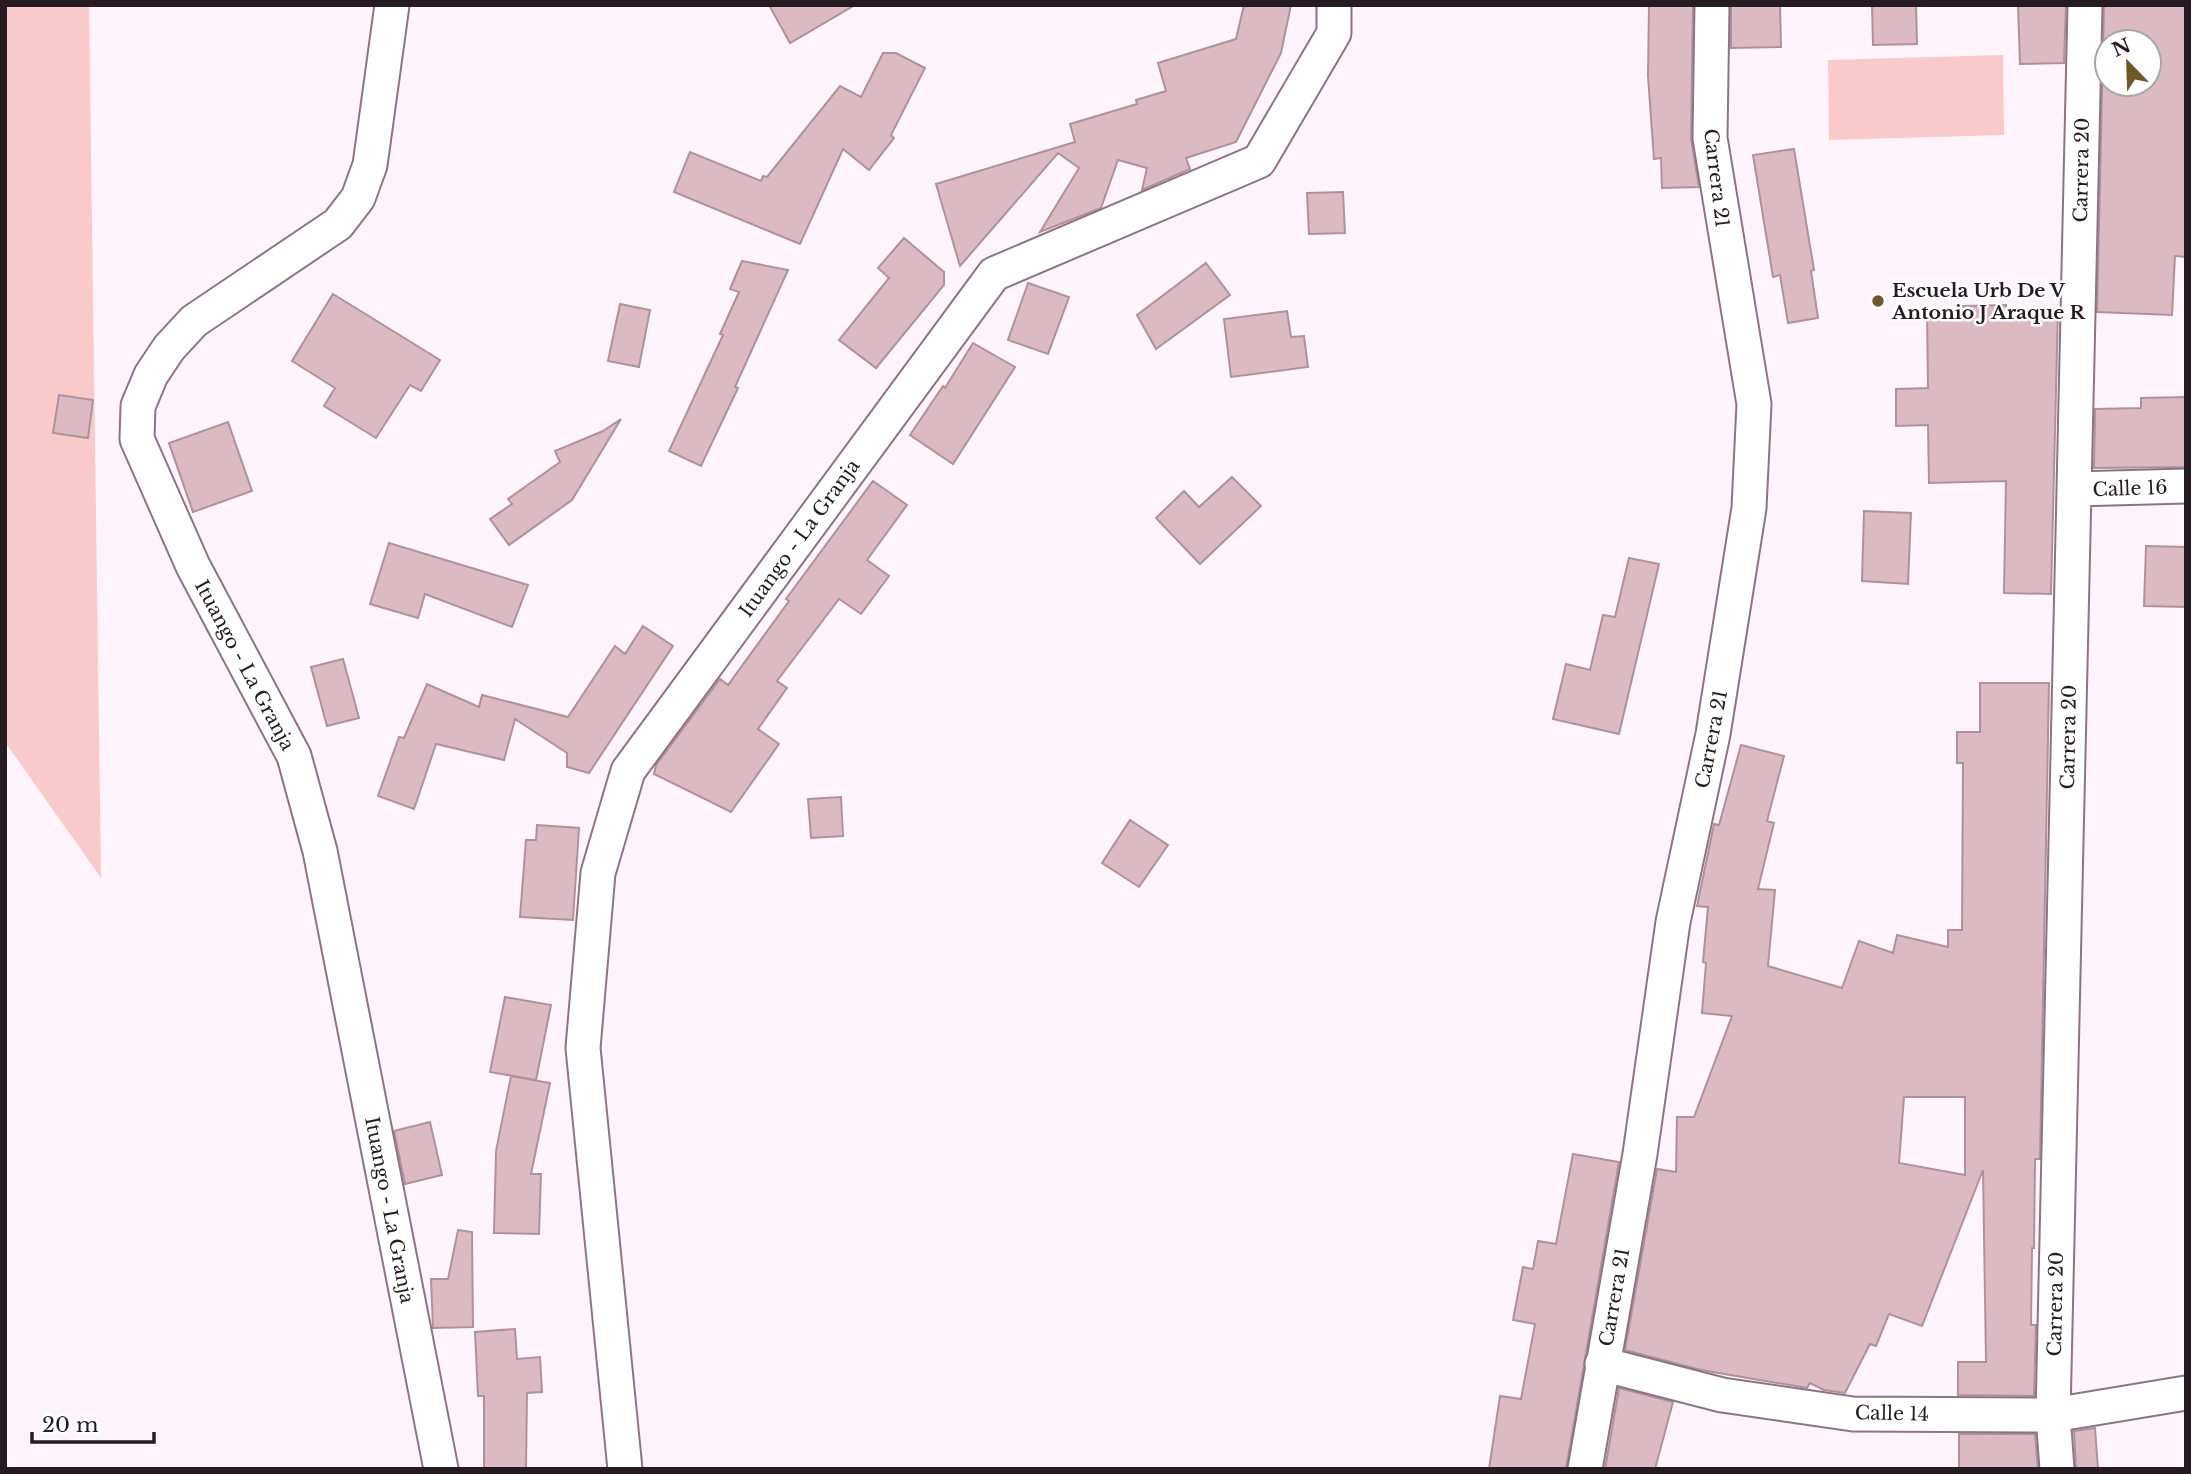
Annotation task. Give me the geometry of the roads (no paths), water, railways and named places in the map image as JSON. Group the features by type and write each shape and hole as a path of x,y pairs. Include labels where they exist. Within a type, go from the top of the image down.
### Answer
{"street":[{"name":"Ituango - La Granja","path":"392,5 370,165 358,198 338,223 194,321 169,348 151,375 138,406 137,439 193,566 294,756 320,851 441,1469"},
{"name":"Ituango - La Granja","path":"625,1469 583,1048 598,873 628,771 995,274 1259,161 1334,33 1334,5"},
{"name":"Carrera 21","path":"1585,1469 1640,1154 1673,922 1713,734 1749,508 1754,404 1710,138 1712,5"},
{"name":"Carrera 20","path":"2057,1469 2053,1415 2085,5"},
{"name":"Calle 16","path":"2074,489 2186,486"},
{"name":"Calle 14","path":"1602,1364 1722,1395 1853,1414 2053,1415 2186,1393"}],"place":[{"name":"Escuela Urb De V Antonio J Araque R","path":"1878,301"}]}
